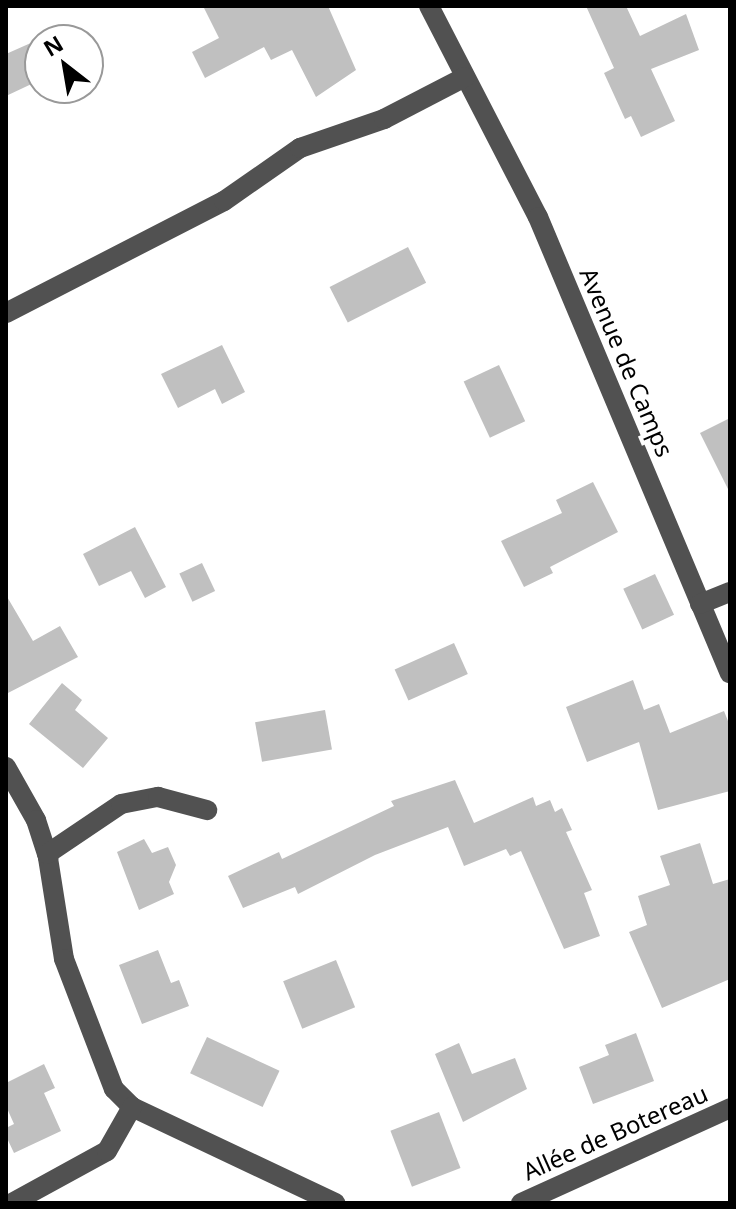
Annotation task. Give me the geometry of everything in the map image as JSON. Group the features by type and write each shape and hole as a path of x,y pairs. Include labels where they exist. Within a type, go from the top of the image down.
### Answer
{"street":[{"name":"Avenue de Camps","path":"429,6 538,217 730,673"},
{"path":"6,313 224,201 300,148 384,119 465,77"},
{"path":"700,604 730,592"},
{"path":"6,767 36,820 47,854 64,959 114,1089 132,1107 335,1203"},
{"path":"47,854 121,804 158,797 207,810"},
{"path":"12,1203 107,1151 132,1107"},
{"name":"Allée de Botereau","path":"521,1203 730,1108"}],"building":[{"path":"203,6 328,6 356,70 316,97 292,50 271,60 264,47 205,78 192,52 219,38"},
{"path":"586,6 626,6 640,36 686,14 699,50 651,69 675,121 641,137 631,116 625,119 604,73 614,68"},
{"path":"24,46 24,88 6,96 6,54"},
{"path":"408,247 426,283 348,323 330,287"},
{"path":"222,345 245,392 222,404 215,389 178,408 161,374"},
{"path":"499,365 525,421 490,438 464,381"},
{"path":"730,418 730,493 700,433"},
{"path":"593,482 618,532 550,567 553,573 524,587 501,541 562,513 556,500"},
{"path":"135,527 166,587 145,598 131,571 99,586 83,554"},
{"path":"202,563 215,591 192,602 179,574"},
{"path":"655,574 674,615 642,630 623,589"},
{"path":"6,595 33,641 60,626 78,657 6,694"},
{"path":"454,643 468,674 408,700 395,669"},
{"path":"633,680 644,710 659,704 670,733 724,711 730,726 730,791 658,810 639,742 587,762 566,707"},
{"path":"62,683 82,700 75,710 108,738 83,768 29,724"},
{"path":"325,710 332,749 262,762 255,722"},
{"path":"455,780 474,823 533,797 536,806 550,800 555,812 562,808 572,830 566,832 592,890 584,893 600,936 564,949 521,851 510,856 506,849 464,866 448,827 375,855 298,894 295,887 243,908 228,876 279,852 282,859 394,806 391,801"},
{"path":"144,839 152,853 168,847 176,865 169,882 174,894 139,910 117,852"},
{"path":"700,843 713,884 730,879 730,979 662,1008 629,932 647,925 638,896 670,885 660,856"},
{"path":"158,950 171,983 179,980 189,1006 142,1024 119,965"},
{"path":"336,960 355,1007 302,1029 283,981"},
{"path":"636,1033 654,1081 593,1104 579,1067 609,1055 605,1045"},
{"path":"207,1037 280,1071 263,1107 190,1073"},
{"path":"459,1043 472,1074 515,1058 527,1089 463,1122 435,1054"},
{"path":"44,1064 55,1088 44,1093 61,1131 14,1153 6,1136 6,1128 14,1124 6,1106 6,1083"},
{"path":"439,1112 461,1168 412,1187 390,1131"}]}
